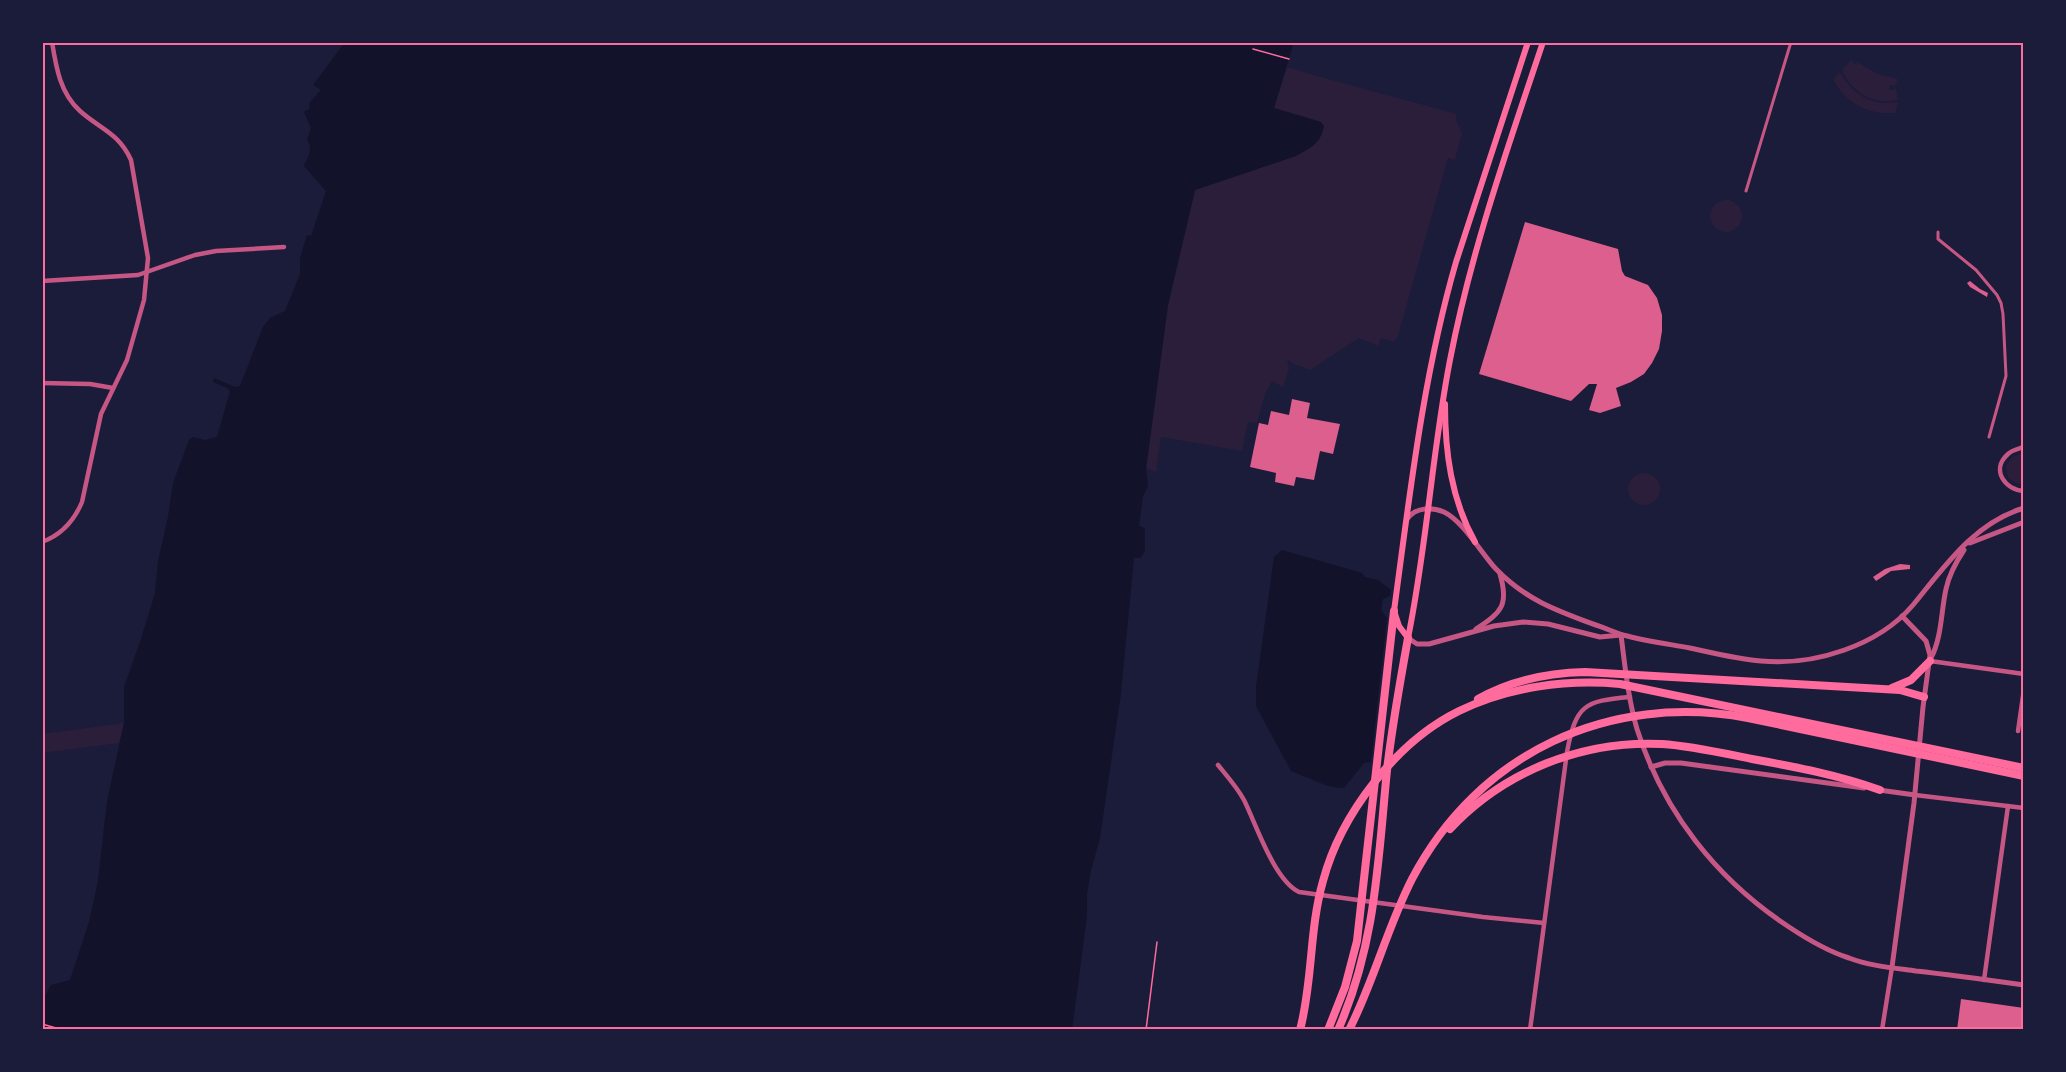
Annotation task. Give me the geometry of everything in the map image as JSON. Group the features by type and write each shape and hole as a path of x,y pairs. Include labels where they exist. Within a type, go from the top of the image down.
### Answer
{"highway":[{"path":"1328,1030 1342,997 1355,950 1394,610"},
{"path":"1338,1030 1354,988 1373,910 1393,727 1408,638"},
{"path":"1883,689 1911,680 1929,661"},
{"path":"1300,1030 1307,997 1318,898 1327,867 1340,837 1362,800 1385,771 1424,735 1484,696 1506,686 1554,674 1595,672 1883,689 1906,691 1924,697"},
{"path":"1458,712 1488,700 1534,688 1571,683 1606,683 1642,688 1948,756 2024,776"},
{"path":"1349,1030 1402,901 1416,872 1448,823 1505,769 1538,748 1592,725 1628,717 1679,711 1725,714 2024,768"},
{"path":"1416,872 1441,839 1471,809 1504,784 1544,764 1584,751 1623,745 1661,744 1701,749 1823,772 1880,790"}],"main road":[{"path":"1408,638 1399,626 1394,610 1421,419 1446,297 1528,42"},
{"path":"1408,638 1421,568 1446,383 1476,247 1543,42"},
{"path":"1446,383 1446,436 1449,470 1456,499 1475,542"}],"street":[{"path":"42,542 55,536 67,526 82,502 99,422 136,335 148,272 148,258 131,160 114,135 81,112 68,97 59,77 52,42"},
{"path":"1746,191 1791,42"},
{"path":"1938,232 1938,239 1976,270 1998,295 2001,303 2006,376 1989,437"},
{"path":"42,281 138,275 187,258 216,251 284,248"},
{"path":"42,384 90,384 113,388"},
{"path":"2024,447 2005,456 2000,472 2001,478 2009,487 2024,491"},
{"path":"1407,520 1416,511 1429,509 1447,514 1475,542 1499,572 1517,588 1543,605 1621,635 1760,661 1798,661 1827,656 1877,634 1902,616 1940,570 1992,522 2024,508"},
{"path":"1929,661 1937,643 1950,576 1968,544 2024,522"},
{"path":"1473,632 1494,617 1503,606 1504,593 1499,572"},
{"path":"1882,1030 1915,795 1929,661 1926,641 1902,616"},
{"path":"1408,638 1417,644 1430,644 1501,624 1531,622 1599,637 1621,635"},
{"path":"1621,635 1637,729 1652,767 1675,813 1696,843 1737,887 1763,908 1823,947 1849,958 1892,967 2024,985"},
{"path":"1929,661 2024,674"},
{"path":"2018,731 2024,689"},
{"path":"1530,1030 1567,752 1576,720 1581,710 1589,704 1603,699 1630,697"},
{"path":"1652,767 1665,763 1681,763 2024,808"},
{"path":"1218,765 1242,797 1260,838 1287,882 1299,892 1472,916 1544,923"},
{"path":"1984,980 2008,806"}],"path":[{"path":"1253,49 1289,59"},
{"path":"1146,1030 1157,942"},
{"path":"42,1024 63,1030"}],"shaded area":[{"path":"345,42 1294,42 1274,108 1321,122 1324,126 1320,137 1311,147 1296,156 1195,190 1168,305 1146,469 1148,487 1143,496 1139,526 1145,528 1145,550 1141,558 1134,558 1121,693 1100,838 1087,894 1087,916 1072,1030 42,1030 42,1001 51,985 70,980 89,922 98,881 107,801 124,723 124,687 155,593 158,561 173,483 189,440 193,437 205,440 217,437 230,391 213,382 214,378 235,387 240,386 263,327 270,318 285,311 300,274 300,258 307,235 311,236 326,191 304,166 310,153 307,140 311,128 304,112 309,109 310,102 321,90 313,85"},
{"path":"1851,60 1855,65 1857,62 1878,74 1898,79 1895,86 1889,85 1890,90 1896,89 1898,100 1880,101 1864,96 1858,91 1851,85 1842,70"},
{"path":"1287,67 1456,114 1456,120 1462,133 1455,160 1448,158 1398,336 1394,342 1381,338 1378,346 1359,338 1310,370 1287,359 1289,369 1283,387 1272,381 1265,394 1257,423 1248,422 1242,451 1161,437 1156,472 1146,468 1168,305 1195,190 1296,156 1321,122 1274,108"},
{"path":"1840,72 1850,87 1871,101 1898,102 1895,113 1876,112 1851,101 1833,79"},
{"path":"1726,200 1737,205 1742,216 1737,227 1726,232 1715,227 1710,216 1715,205"},
{"path":"2024,453 2024,485 2008,478 2006,466 2012,457"},
{"path":"1644,473 1655,478 1660,489 1655,500 1644,505 1633,500 1628,489 1633,478"},
{"path":"1282,550 1362,573 1365,577 1378,580 1391,590 1390,596 1383,599 1381,610 1387,618 1371,762 1364,763 1344,788 1328,786 1291,771 1256,706 1256,687 1274,557"},
{"path":"124,723 119,743 42,753 42,734"}],"building":[{"path":"1525,222 1618,249 1625,276 1648,285 1657,298 1662,315 1659,349 1644,374 1616,388 1621,406 1600,413 1589,410 1597,384 1589,384 1571,401 1479,374"},
{"path":"1970,281 1988,293 1987,297 1970,287 1967,283"},
{"path":"1292,399 1310,403 1307,418 1340,424 1333,454 1320,451 1314,480 1296,477 1294,486 1275,482 1276,473 1250,467 1259,423 1268,425 1271,411 1289,415"},
{"path":"1900,564 1910,565 1910,569 1891,571 1876,581 1873,577 1885,569"},
{"path":"1961,999 2024,1008 2024,1030 1957,1030"}]}
